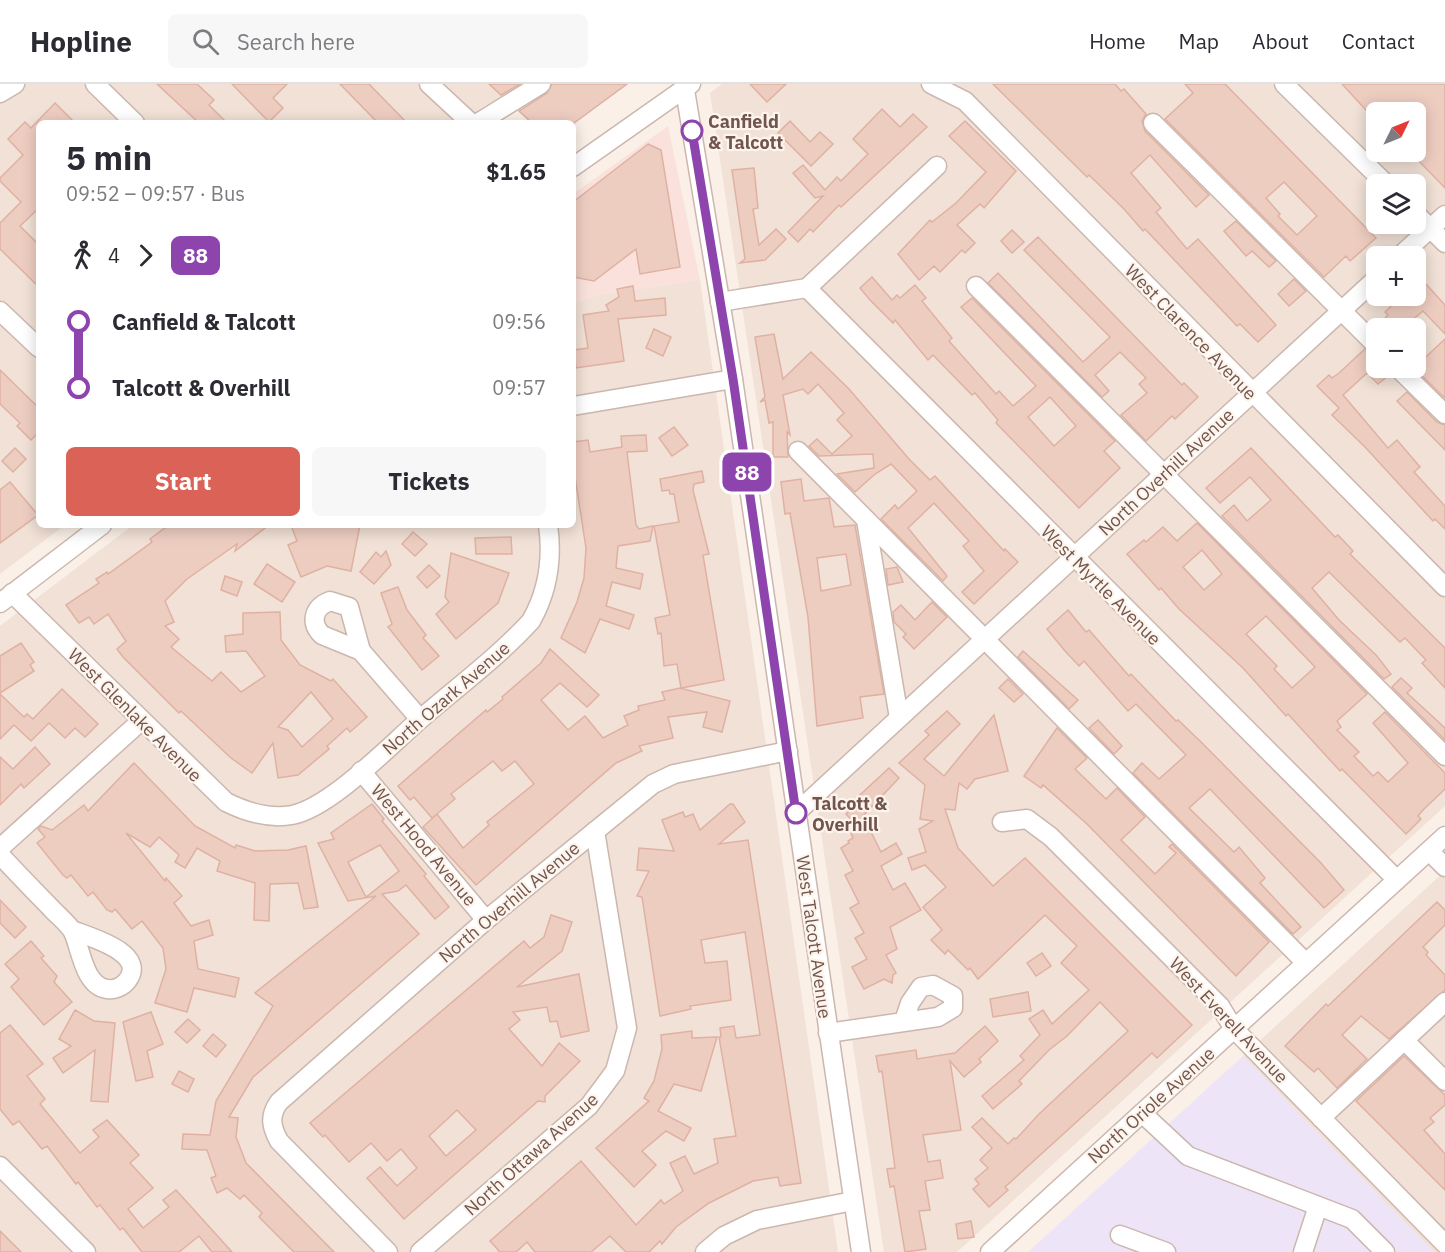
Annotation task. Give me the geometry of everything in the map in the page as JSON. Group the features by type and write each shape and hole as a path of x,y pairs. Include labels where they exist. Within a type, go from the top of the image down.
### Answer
{"street":[{"path":"0,93 15,84"},
{"path":"95,84 132,120"},
{"path":"429,84 468,120"},
{"path":"483,120 541,84"},
{"name":"West Clarence Avenue","path":"931,84 965,101 1251,394 1445,587"},
{"path":"1284,84 1376,174"},
{"path":"576,165 687,85"},
{"name":"West Talcott Avenue","path":"687,85 733,379 861,1252"},
{"path":"1153,123 1366,335"},
{"path":"720,302 807,288 937,166"},
{"path":"1411,246 1445,215"},
{"path":"1426,225 1445,243"},
{"path":"976,286 1445,756"},
{"name":"West Myrtle Avenue","path":"807,288 1397,880"},
{"name":"North Overhill Avenue","path":"796,813 1366,288"},
{"path":"0,311 36,345"},
{"path":"1408,378 1445,414"},
{"path":"576,405 733,379"},
{"path":"798,451 1306,963"},
{"path":"867,520 899,718"},
{"path":"6,598 98,528"},
{"name":"North Ozark Avenue","path":"272,816 293,814 309,808 362,771 531,621 546,589 551,551 548,528"},
{"name":"West Glenlake Avenue","path":"6,598 226,802 246,812 272,816"},
{"path":"362,651 420,719"},
{"path":"0,848 141,721"},
{"name":"North Overhill Avenue","path":"388,1252 279,1141 271,1121 273,1111 279,1102 486,920 653,784 674,774 788,751"},
{"name":"West Hood Avenue","path":"362,771 486,920"},
{"name":"West Everell Avenue","path":"1002,822 1027,819 1050,837 1220,1006 1234,1029 1445,1244"},
{"name":"North Ottawa Avenue","path":"420,1252 589,1106 615,1071 627,1028 595,831"},
{"name":"North Oriole Avenue","path":"990,1252 1445,836"},
{"path":"1429,850 1445,867"},
{"path":"0,855 72,930"},
{"path":"1321,1118 1445,1002"},
{"path":"828,1033 904,1021"},
{"path":"1404,1040 1445,1081"},
{"path":"1142,1113 1188,1155 1352,1219 1385,1252"},
{"path":"2,1172 86,1252"},
{"path":"705,1252 724,1236 748,1223 853,1201"},
{"path":"1303,1252 1318,1206"},
{"path":"1120,1235 1166,1252"}],"shaded area":[{"path":"0,84 522,84 476,111 486,120 36,120 36,528 61,528 0,574"},
{"path":"722,84 1445,84 1445,806 957,1252 884,1252 710,93"},
{"path":"668,126 700,280 597,295 576,303 576,192"},
{"path":"700,280 838,1252 0,1252 0,626 129,528 576,528 576,303 597,295"},
{"path":"1445,871 1445,1252 1434,1252 1243,1056"},
{"path":"1243,1056 1434,1252 1028,1252"}],"building":[{"path":"157,84 197,84 214,100 209,105 224,120 196,120"},
{"path":"232,84 287,84 273,98 283,108 271,120 267,120"},
{"path":"340,84 369,84 404,120 375,120"},
{"path":"489,84 520,84 501,95"},
{"path":"552,84 627,84 576,122 529,120 519,111 547,93"},
{"path":"750,84 786,84 767,102"},
{"path":"993,84 1115,84 1121,91 1124,89 1146,114 1142,121 1145,131 1209,195 1196,207 1150,155 1131,173 1161,208 1156,212 1187,249 1198,239 1276,325 1258,342 1240,324 1237,326 1145,229 1143,231 1124,209 1089,175 1087,177"},
{"path":"1185,84 1225,84 1366,228 1366,234 1372,234 1376,238 1350,261 1346,256 1324,277 1165,119 1193,93","holes":["1284,182 1317,216 1297,235 1278,216 1280,214 1266,198"]},
{"path":"1342,84 1445,84 1445,188 1420,162 1426,162 1426,102 1366,102 1366,110"},
{"path":"55,103 72,120 39,120"},
{"path":"882,109 900,127 913,114 927,127 841,207 839,205 813,232 810,229 798,242 788,232 823,196 815,198 793,173 803,165 825,190 837,177 841,181 868,154 853,139"},
{"path":"790,121 810,142 820,132 833,144 811,166 778,133"},
{"path":"965,121 1016,171 984,208 980,204 957,225 975,243 965,253 962,250 940,272 934,266 919,280 898,254 930,220 932,222 956,203 986,172 949,136"},
{"path":"25,122 31,128 36,123 36,211 20,226 36,242 36,284 0,249 0,223 21,202 0,181 0,178 23,155 8,139"},
{"path":"648,144 661,150 680,267 640,274 636,249 594,281 576,278 576,200"},
{"path":"754,168 758,208 753,209 759,245 776,229 786,239 765,260 740,263 745,259 732,170"},
{"path":"1236,221 1276,261 1269,267 1252,251 1246,256 1224,231"},
{"path":"1012,230 1024,242 1012,253 1001,241"},
{"path":"1038,237 1182,385 1184,383 1198,397 1175,419 1172,416 1146,441 1121,415 1147,393 1139,384 1146,378 1120,352 1095,375 1109,391 1102,397 988,283 998,273 1083,362 1110,337 1024,250"},
{"path":"872,277 892,300 897,295 900,298 915,285 926,298 922,301 952,338 949,341 996,394 999,391 1013,406 1036,386 961,307 972,298 1115,441 1104,451 1120,468 1079,508 996,423 998,420 975,393 972,395 933,355 928,360 895,320 893,323 860,288","holes":["1050,397 1076,426 1054,446 1028,417"]},
{"path":"1294,279 1306,291 1289,306 1278,294"},
{"path":"1426,284 1445,305 1445,334 1423,311 1415,318 1385,318 1388,315 1385,312 1391,306 1426,306"},
{"path":"633,286 635,301 665,298 666,315 618,319 624,361 576,368 576,350 588,348 583,315 609,311 606,305 619,297 617,289"},
{"path":"654,329 671,337 663,356 646,348"},
{"path":"774,334 783,379 811,352 849,389 909,459 930,480 935,476 1004,551 1005,549 1018,562 974,604 962,592 984,571 963,546 969,541 934,503 908,528 947,576 943,581 881,519 895,505 898,509 917,491 891,464 875,474 855,492 837,474 874,468 873,454 819,456 809,446 817,439 832,454 852,436 837,420 844,413 818,384 808,394 803,389 783,395 790,435 787,432 788,457 773,457 773,422 769,423 765,400 760,402 765,397 755,337"},
{"path":"1445,339 1445,398 1424,378 1426,357"},
{"path":"1366,350 1366,374 1343,395 1388,448 1397,440 1420,467 1414,472 1445,506 1445,529 1435,519 1433,521 1365,447 1332,415 1339,408 1317,386 1329,375 1332,378"},
{"path":"0,370 36,405 36,435 31,440 17,426 20,423 0,404"},
{"path":"1372,378 1385,378 1378,384"},
{"path":"1407,392 1437,422 1445,425 1445,450 1397,401"},
{"path":"674,427 688,445 672,456 659,438"},
{"path":"646,435 647,451 627,452 636,525 639,529 653,526 650,541 618,546 616,568 643,574 640,589 612,582 606,606 634,615 629,629 600,619 585,653 561,638 577,602 584,578 586,548 576,483 576,442 588,440 590,452 622,447 621,436"},
{"path":"15,448 26,459 13,472 2,461"},
{"path":"1251,448 1335,537 1338,535 1353,551 1350,554 1445,648 1445,688 1422,663 1426,660 1405,638 1400,642 1329,572 1312,588 1339,620 1376,655 1391,674 1384,679 1222,516 1234,505 1247,521 1271,500 1250,477 1220,503 1206,488"},
{"path":"702,471 704,482 694,484 693,490 709,554 703,555 724,680 681,688 677,664 664,666 661,633 658,634 655,618 670,615 654,526 679,522 674,494 670,494 669,490 662,491 660,479"},
{"path":"801,479 804,501 829,498 834,527 855,525 884,694 860,697 863,718 817,726 808,617 790,513 785,514 781,482","holes":["846,554 851,585 821,591 817,558"]},
{"path":"10,482 36,513 36,516 0,543 0,490"},
{"path":"1197,523 1367,694 1337,721 1341,727 1337,730 1359,752 1354,756 1373,776 1378,772 1388,782 1408,763 1373,723 1385,712 1445,773 1445,789 1423,810 1418,816 1421,819 1406,834 1342,769 1340,771 1243,668 1179,609 1161,588 1159,590 1127,554 1144,540 1146,542 1163,527 1177,541","holes":["1202,550 1222,574 1204,590 1183,567","1266,616 1315,667 1292,688 1274,669 1277,666 1246,634"]},
{"path":"165,528 265,528 235,551 237,544 187,579 165,601 174,622 165,626 179,639 171,647 212,681 221,672 241,692 265,676 246,651 226,652 225,636 243,634 243,613 280,612 281,640 300,665 331,681 333,679 367,717 350,732 347,728 327,746 329,749 298,775 278,778 273,743 252,773 231,758 181,711 179,713 123,657 117,649 126,641 108,614 94,624 89,617 79,623 66,605 99,583 96,579 107,572 108,574 152,542 150,539","holes":["311,692 333,719 302,747 288,730 278,727"]},
{"path":"292,528 359,528 351,571 327,566 301,577 288,545 297,541"},
{"path":"413,532 427,544 415,556 402,544"},
{"path":"511,537 512,554 476,554 475,538"},
{"path":"386,551 391,565 374,584 360,572 376,552 381,557"},
{"path":"451,553 509,573 498,603 456,639 436,614 449,602 445,597"},
{"path":"267,564 295,582 282,602 254,584"},
{"path":"429,565 440,576 427,588 417,577"},
{"path":"897,567 903,582 888,585 886,569"},
{"path":"225,576 242,582 237,596 221,590"},
{"path":"398,587 407,610 426,635 423,638 439,656 422,670 388,627 392,624 381,593"},
{"path":"932,602 947,617 914,649 903,637 906,634 894,622 893,612 901,605 915,620"},
{"path":"1068,610 1086,632 1089,630 1129,676 1131,674 1176,721 1178,720 1200,741 1321,863 1344,890 1324,908 1210,789 1189,808 1234,852 1239,847 1265,878 1260,883 1301,927 1293,934 1133,773 1142,763 1159,779 1186,755 1136,704 1128,711 1084,661 1079,666 1047,629"},
{"path":"21,643 34,662 30,665 34,671 0,693 0,656"},
{"path":"550,649 599,695 587,707 560,683 541,700 568,730 585,716 603,738 628,725 624,716 639,710 638,706 665,700 662,692 680,688 730,701 722,732 703,727 707,712 668,717 673,738 639,746 642,751 616,763 476,885 423,827 437,814 463,848 489,825 487,822 534,784 515,761 502,771 493,761 451,794 455,799 432,818 414,797 410,800 398,786 486,710 487,712 503,699 502,697 541,663"},
{"path":"1023,651 1078,700 1069,709 1018,657"},
{"path":"1401,678 1412,688 1407,693 1445,728 1445,740 1392,687"},
{"path":"1008,679 1023,694 1014,702 999,688"},
{"path":"62,689 98,724 85,737 75,728 65,738 49,723 31,741 14,725 0,739 0,694 24,717 27,714 33,719"},
{"path":"947,711 960,724 924,759 944,776 994,715 1008,771 975,779 967,789 959,783 955,810 945,809 958,848 993,886 1025,858 1192,1025 1157,1058 1152,1053 1005,1187 1008,1190 989,1207 973,1189 979,1184 975,1179 988,1168 980,1160 992,1148 972,1127 982,1118 1008,1144 1014,1138 1016,1139 1039,1114 1128,1031 1100,1002 1019,1081 1022,1084 993,1109 982,1096 1024,1060 1020,1056 1040,1035 1029,1019 1043,1010 1052,1024 1089,990 1061,963 1077,946 1045,915 978,979 970,968 968,970 948,950 945,954 931,940 942,930 923,907 946,887 925,865 912,870 908,858 926,852 919,829 933,821 920,819 925,785 899,763 929,735 925,731"},
{"path":"1098,720 1122,746 1114,754 1089,728"},
{"path":"1057,728 1087,758 1075,769 1106,799 1117,788 1145,817 1121,840 1155,874 1176,853 1169,847 1172,844 1269,942 1236,976 1087,824 1043,785 1041,788 1024,776"},
{"path":"35,747 50,764 24,788 21,784 0,805 0,757 13,769"},
{"path":"134,763 195,826 235,848 236,845 255,851 288,850 306,846 318,907 304,909 298,883 270,884 269,921 254,920 255,883 217,871 220,861 197,848 185,868 175,862 179,855 159,837 150,847 126,833 165,881 166,878 182,896 174,903 191,926 209,920 213,935 194,941 198,969 239,978 235,997 194,988 187,1012 155,1003 166,969 163,948 142,921 132,929 115,909 112,912 107,910 93,892 88,896 71,875 67,878 63,875 37,843 45,837 38,829 41,826 52,830 84,805 88,811"},
{"path":"889,768 899,778 863,816 881,852 896,843 902,854 881,866 893,890 905,883 921,910 890,927 897,949 886,955 896,973 893,975 892,983 884,979 864,989 852,967 867,959 855,938 864,933 850,908 859,903 845,875 853,871 841,848 849,843 848,841 853,838 851,833 858,827 846,814 851,809 848,806"},
{"path":"372,804 384,819 382,821 426,874 424,876 449,907 435,919 406,885 398,891 382,894 419,934 253,1077 229,1117 238,1118 236,1137 246,1163 334,1252 294,1252 259,1217 262,1213 244,1195 240,1199 227,1188 217,1193 211,1178 216,1176 207,1150 182,1149 183,1134 210,1135 216,1101 273,1006 255,993 376,896 348,901 318,843 334,839 331,833","holes":["380,845 399,871 366,897 348,862"]},
{"path":"730,804 733,804 745,822 719,844 748,840 801,1183 780,1186 778,1177 753,1181 709,1203 676,1227 662,1244 660,1241 649,1252 626,1252 610,1236 591,1252 535,1252 527,1242 516,1252 500,1252 490,1241 581,1161 636,1225 661,1200 664,1204 683,1191 670,1163 685,1156 694,1174 718,1163 714,1139 736,1136 719,1037 721,1037 720,1028 734,1026 736,1038 760,1035 745,932 701,940 705,963 727,961 731,1000 690,1006 691,1009 660,1016 642,897 637,896 649,871 637,870 639,848 674,851 662,820 683,812 685,817 693,814 700,830"},
{"path":"0,900 26,927 15,938 0,923"},
{"path":"1437,902 1445,910 1445,925 1423,947 1428,952 1426,955 1445,975 1445,990 1389,1039 1361,1016 1342,1035 1367,1059 1337,1088 1318,1068 1314,1072 1285,1046 1326,1004 1328,1006"},
{"path":"551,915 572,922 562,951 517,987 579,974 589,1031 561,1037 557,1021 550,1022 547,1007 513,1012 520,1020 509,1029 542,1066 559,1043 580,1061 545,1096 545,1102 538,1101 404,1219 367,1178 380,1167 397,1186 417,1168 401,1149 387,1161 371,1143 349,1162 325,1135 323,1137 310,1123 524,941 530,948 544,937","holes":["457,1110 476,1130 446,1156 429,1136"]},
{"path":"31,941 44,956 41,958 57,976 54,982 72,1002 44,1025 11,987 19,979 5,964"},
{"path":"1042,953 1051,966 1036,976 1027,963"},
{"path":"1028,992 1031,1011 993,1017 990,999"},
{"path":"75,1010 94,1021 115,1023 108,1102 91,1101 95,1050 63,1073 53,1058 71,1046 59,1039"},
{"path":"151,1012 163,1044 147,1051 153,1077 136,1081 123,1022"},
{"path":"188,1019 200,1030 187,1043 175,1032"},
{"path":"10,1025 43,1064 27,1076 45,1099 40,1104 80,1153 99,1137 93,1130 107,1120 139,1155 130,1163 153,1188 128,1209 143,1228 169,1207 163,1200 176,1190 232,1252 212,1252 199,1236 179,1252 142,1252 123,1228 120,1230 100,1205 97,1207 78,1182 76,1184 47,1146 42,1149 19,1121 13,1125 0,1109 0,1033"},
{"path":"985,1026 998,1041 979,1059 981,1062 964,1077 950,1061 961,1130 923,1135 928,1162 940,1160 943,1178 925,1181 930,1210 919,1211 926,1249 905,1252 894,1186 890,1187 887,1169 895,1168 882,1071 879,1072 876,1056 916,1050 917,1059 955,1053"},
{"path":"692,1031 692,1038 717,1037 701,1091 674,1084 658,1111 691,1128 684,1141 666,1131 642,1151 656,1165 634,1187 596,1148 649,1101 644,1098 654,1081 662,1049 661,1035"},
{"path":"213,1034 226,1045 216,1057 203,1046"},
{"path":"1404,1056 1445,1095 1445,1105 1430,1118 1434,1122 1424,1130 1445,1154 1445,1190 1356,1101"},
{"path":"179,1071 194,1079 188,1092 172,1084"},
{"path":"971,1221 974,1237 958,1239 956,1224"},
{"path":"0,1231 21,1252 0,1252"}],"bus line":[{"name":"88","path":"692,131 733,379 796,813"}],"place":[{"name":"Canfield & Talcott","path":"692,131"},
{"name":"Talcott & Overhill","path":"796,813"}]}
